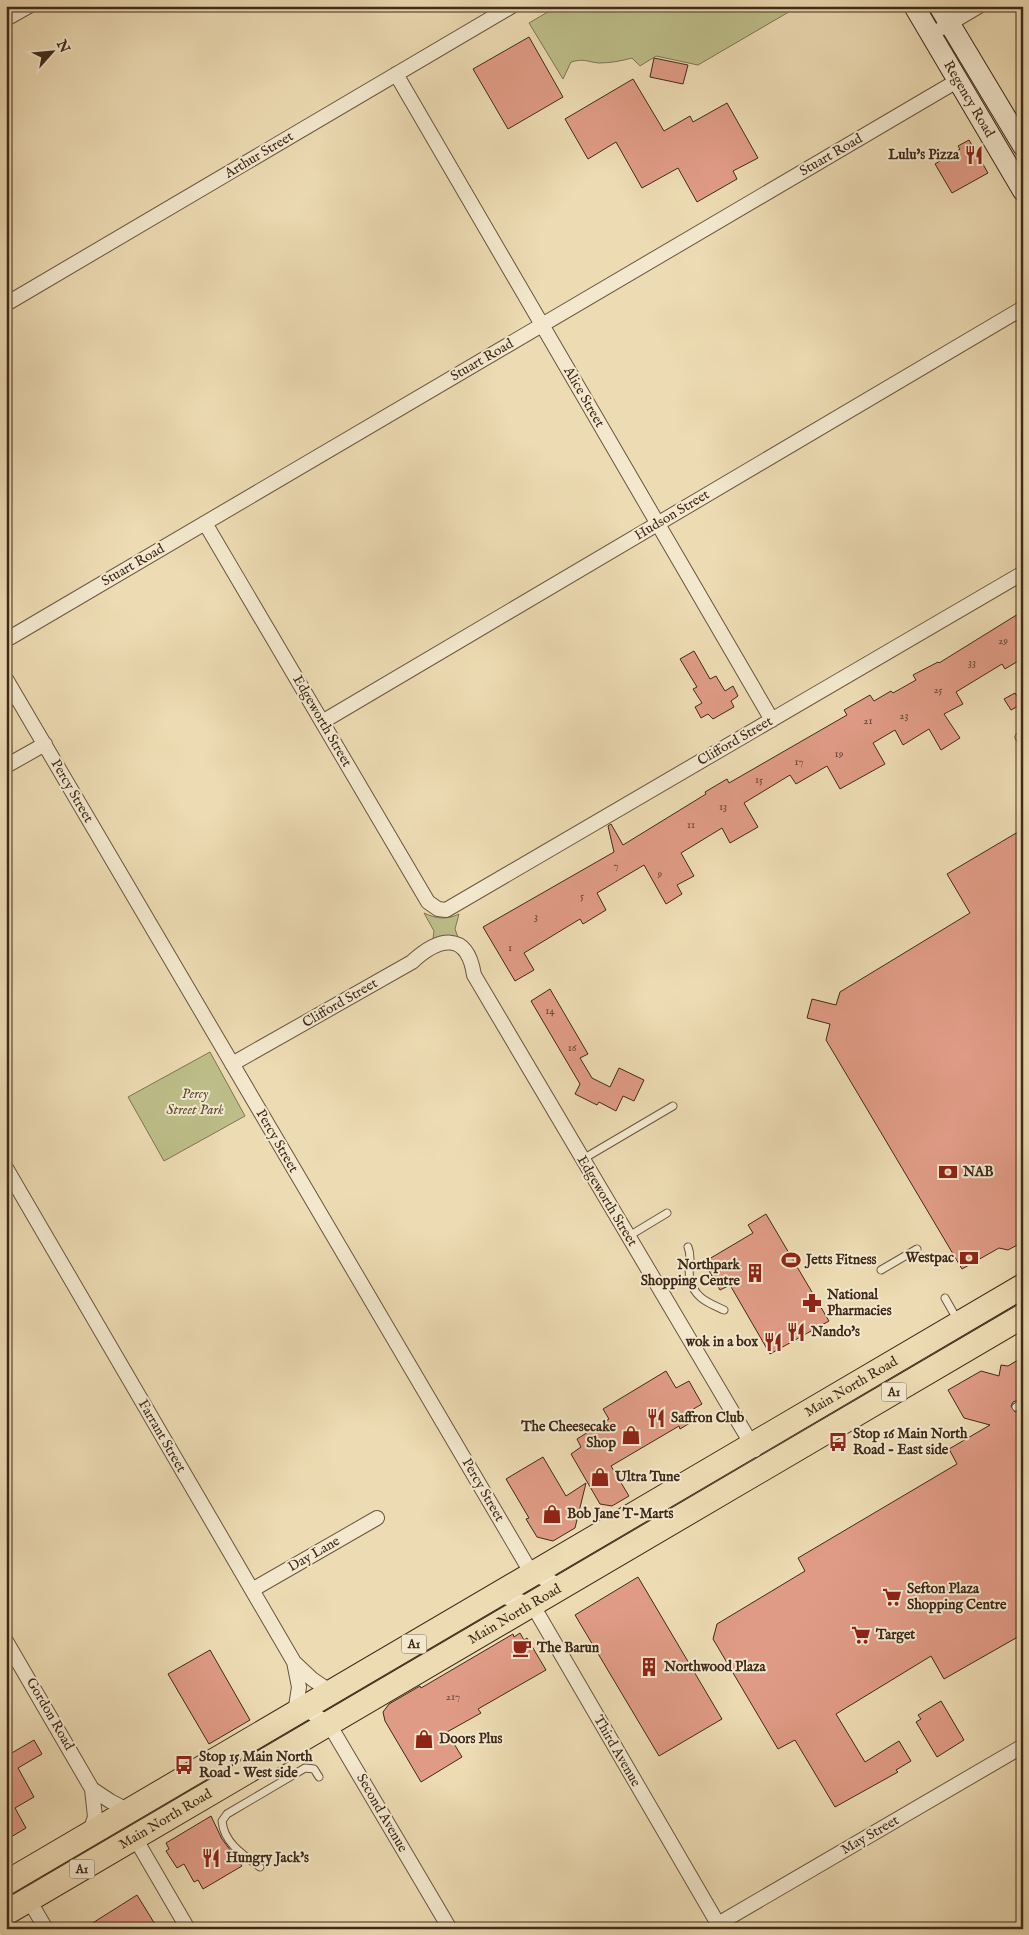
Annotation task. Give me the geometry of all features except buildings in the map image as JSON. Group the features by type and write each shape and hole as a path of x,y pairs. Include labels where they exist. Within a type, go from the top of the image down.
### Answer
{"highway":[{"name":"Main North Road","path":"6,1883 1023,1286"},
{"name":"Main North Road","path":"6,1913 1023,1316"},
{"path":"134,1838 135,1829 140,1819 160,1792"}],"main road":[{"name":"Regency Road","path":"914,6 1023,191"},
{"name":"Regency Road","path":"940,6 1023,146"}],"street":[{"path":"6,19 28,6"},
{"name":"Arthur Street","path":"6,304 512,6"},
{"path":"931,34 979,6"},
{"name":"Alice Street","path":"396,74 772,720"},
{"name":"Stuart Road","path":"6,640 957,80"},
{"name":"Hudson Street","path":"322,722 1023,308"},
{"name":"Edgeworth Street","path":"205,523 428,902 438,909 446,910"},
{"name":"Clifford Street","path":"446,910 1023,573"},
{"name":"Percy Street","path":"6,679 532,1574"},
{"path":"6,766 45,744"},
{"name":"Edgeworth Street","path":"446,941 462,947 473,966 474,975 765,1467"},
{"name":"Clifford Street","path":"232,1064 412,962 434,945 446,941"},
{"name":"Farrant Street","path":"6,1168 294,1662 312,1679 331,1692"},
{"name":"Day Lane","path":"252,1590 377,1518"},
{"path":"532,1574 563,1586"},
{"path":"496,1595 532,1604"},
{"name":"Third Avenue","path":"532,1604 720,1926"},
{"name":"Gordon Road","path":"6,1641 92,1789 95,1817 88,1835"},
{"path":"294,1662 299,1688 300,1711"},
{"name":"Second Avenue","path":"300,1711 330,1724 450,1929"},
{"name":"May Street","path":"720,1926 1023,1746"},
{"name":"Gordon Road","path":"92,1789 130,1811"},
{"path":"134,1838 188,1929"},
{"path":"29,1900 46,1929"}],"lane":[{"path":"583,1159 673,1106"},
{"path":"629,1236 667,1213"},
{"path":"688,1247 692,1256 690,1279 702,1300 724,1310"},
{"path":"881,1270 917,1249"},
{"path":"945,1298 960,1323"},
{"path":"260,1867 243,1855 231,1843 222,1829 222,1820 227,1814 305,1768 314,1769 319,1777"}],"green space":[{"path":"558,6 799,6 698,65 656,56 640,66 632,58 603,63 580,60 571,62 563,79 529,23"},
{"path":"424,913 442,918 459,914 455,929 459,940 445,936 433,939 434,931"},
{"name":"Percy Street Park","path":"210,1052 245,1116 164,1161 128,1097"}],"place":[{"name":"Lulu's Pizza","path":"974,155"},
{"name":"NAB","path":"948,1172"},
{"name":"Westpac","path":"969,1258"},
{"name":"Jetts Fitness","path":"791,1260"},
{"name":"Northpark Shopping Centre","path":"755,1273"},
{"name":"National Pharmacies","path":"812,1303"},
{"name":"Nando's","path":"796,1332"},
{"name":"wok in a box","path":"773,1342"},
{"name":"Saffron Club","path":"656,1418"},
{"name":"The Cheesecake Shop","path":"631,1435"},
{"name":"Stop 16 Main North Road - East side","path":"838,1442"},
{"name":"Ultra Tune","path":"600,1477"},
{"name":"Bob Jane T-Marts","path":"552,1514"},
{"name":"Sefton Plaza Shopping Centre","path":"892,1597"},
{"name":"Target","path":"861,1635"},
{"name":"The Barun","path":"522,1648"},
{"name":"Northwood Plaza","path":"649,1667"},
{"name":"Doors Plus","path":"424,1739"},
{"name":"Stop 15 Main North Road - West side","path":"184,1765"},
{"name":"Hungry Jack's","path":"211,1858"}]}
